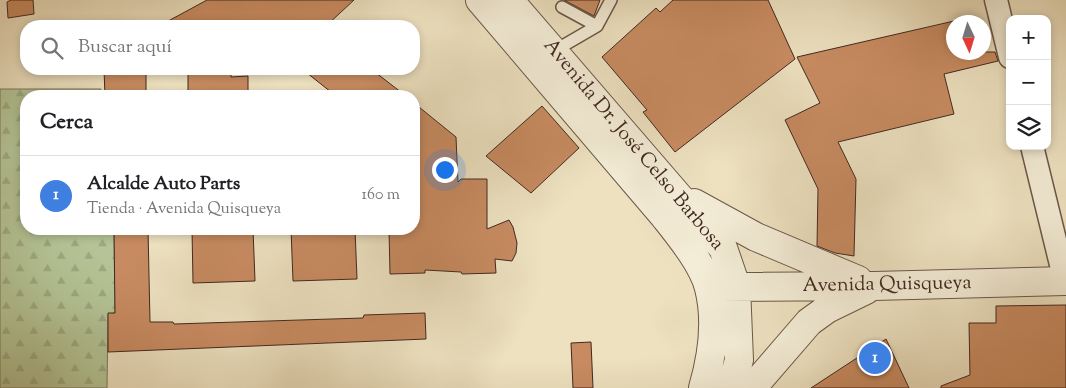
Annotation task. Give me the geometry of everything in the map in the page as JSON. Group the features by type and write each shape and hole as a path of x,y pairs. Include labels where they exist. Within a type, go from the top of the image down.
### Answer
{"street":[{"name":"Avenida Dr. José Celso Barbosa","path":"480,0 664,216 689,248 709,287 712,324 710,362 703,388"},
{"path":"996,0 1006,40"},
{"name":"Avenida Dr. José Celso Barbosa","path":"520,5 554,51 723,248 736,286 739,360 731,388"},
{"path":"1033,150 1065,281"},
{"path":"679,195 756,238 874,286"},
{"name":"Avenida Quisqueya","path":"709,287 874,286 1065,281"},
{"path":"752,388 809,322 841,301 874,286"}],"lane":[{"path":"554,51 597,26 610,0"},
{"path":"562,7 597,26"}],"green space":[{"path":"0,89 101,89 20,90 20,235 114,235 115,313 108,314 107,388 0,388"}],"building":[{"path":"11,0 33,0 34,14 8,18 7,2"},
{"path":"207,0 354,0 332,20 170,20"},
{"path":"564,0 600,0 594,16"},
{"path":"673,0 768,0 795,59 675,152 643,112 647,110 602,57 656,8 660,12"},
{"path":"946,23 946,60 991,60 991,52 995,52 998,61 944,74 954,114 838,142 856,179 854,256 835,253 817,246 818,189 785,120 820,103 797,57"},
{"path":"104,75 146,75 146,90 105,90"},
{"path":"188,75 248,76 248,90 188,90"},
{"path":"310,75 379,75 398,90 328,90"},
{"path":"542,106 579,148 531,193 486,156"},
{"path":"420,108 456,137 458,182 461,179 487,179 487,229 509,220 517,243 516,253 512,261 495,259 496,273 462,274 461,272 425,270 425,273 390,274 389,235 420,235"},
{"path":"114,235 148,235 150,322 173,322 174,324 363,318 364,315 425,313 426,339 108,352 108,313 115,313"},
{"path":"192,235 253,235 255,281 193,283"},
{"path":"291,235 355,235 357,279 293,281"},
{"path":"1066,305 1066,388 941,388 941,386 970,375 969,323 996,323 996,306"},
{"path":"886,339 909,388 811,388"},
{"path":"591,342 593,388 573,388 571,343"}],"place":[{"name":"Alcalde Auto Parts","path":"875,358"}]}
